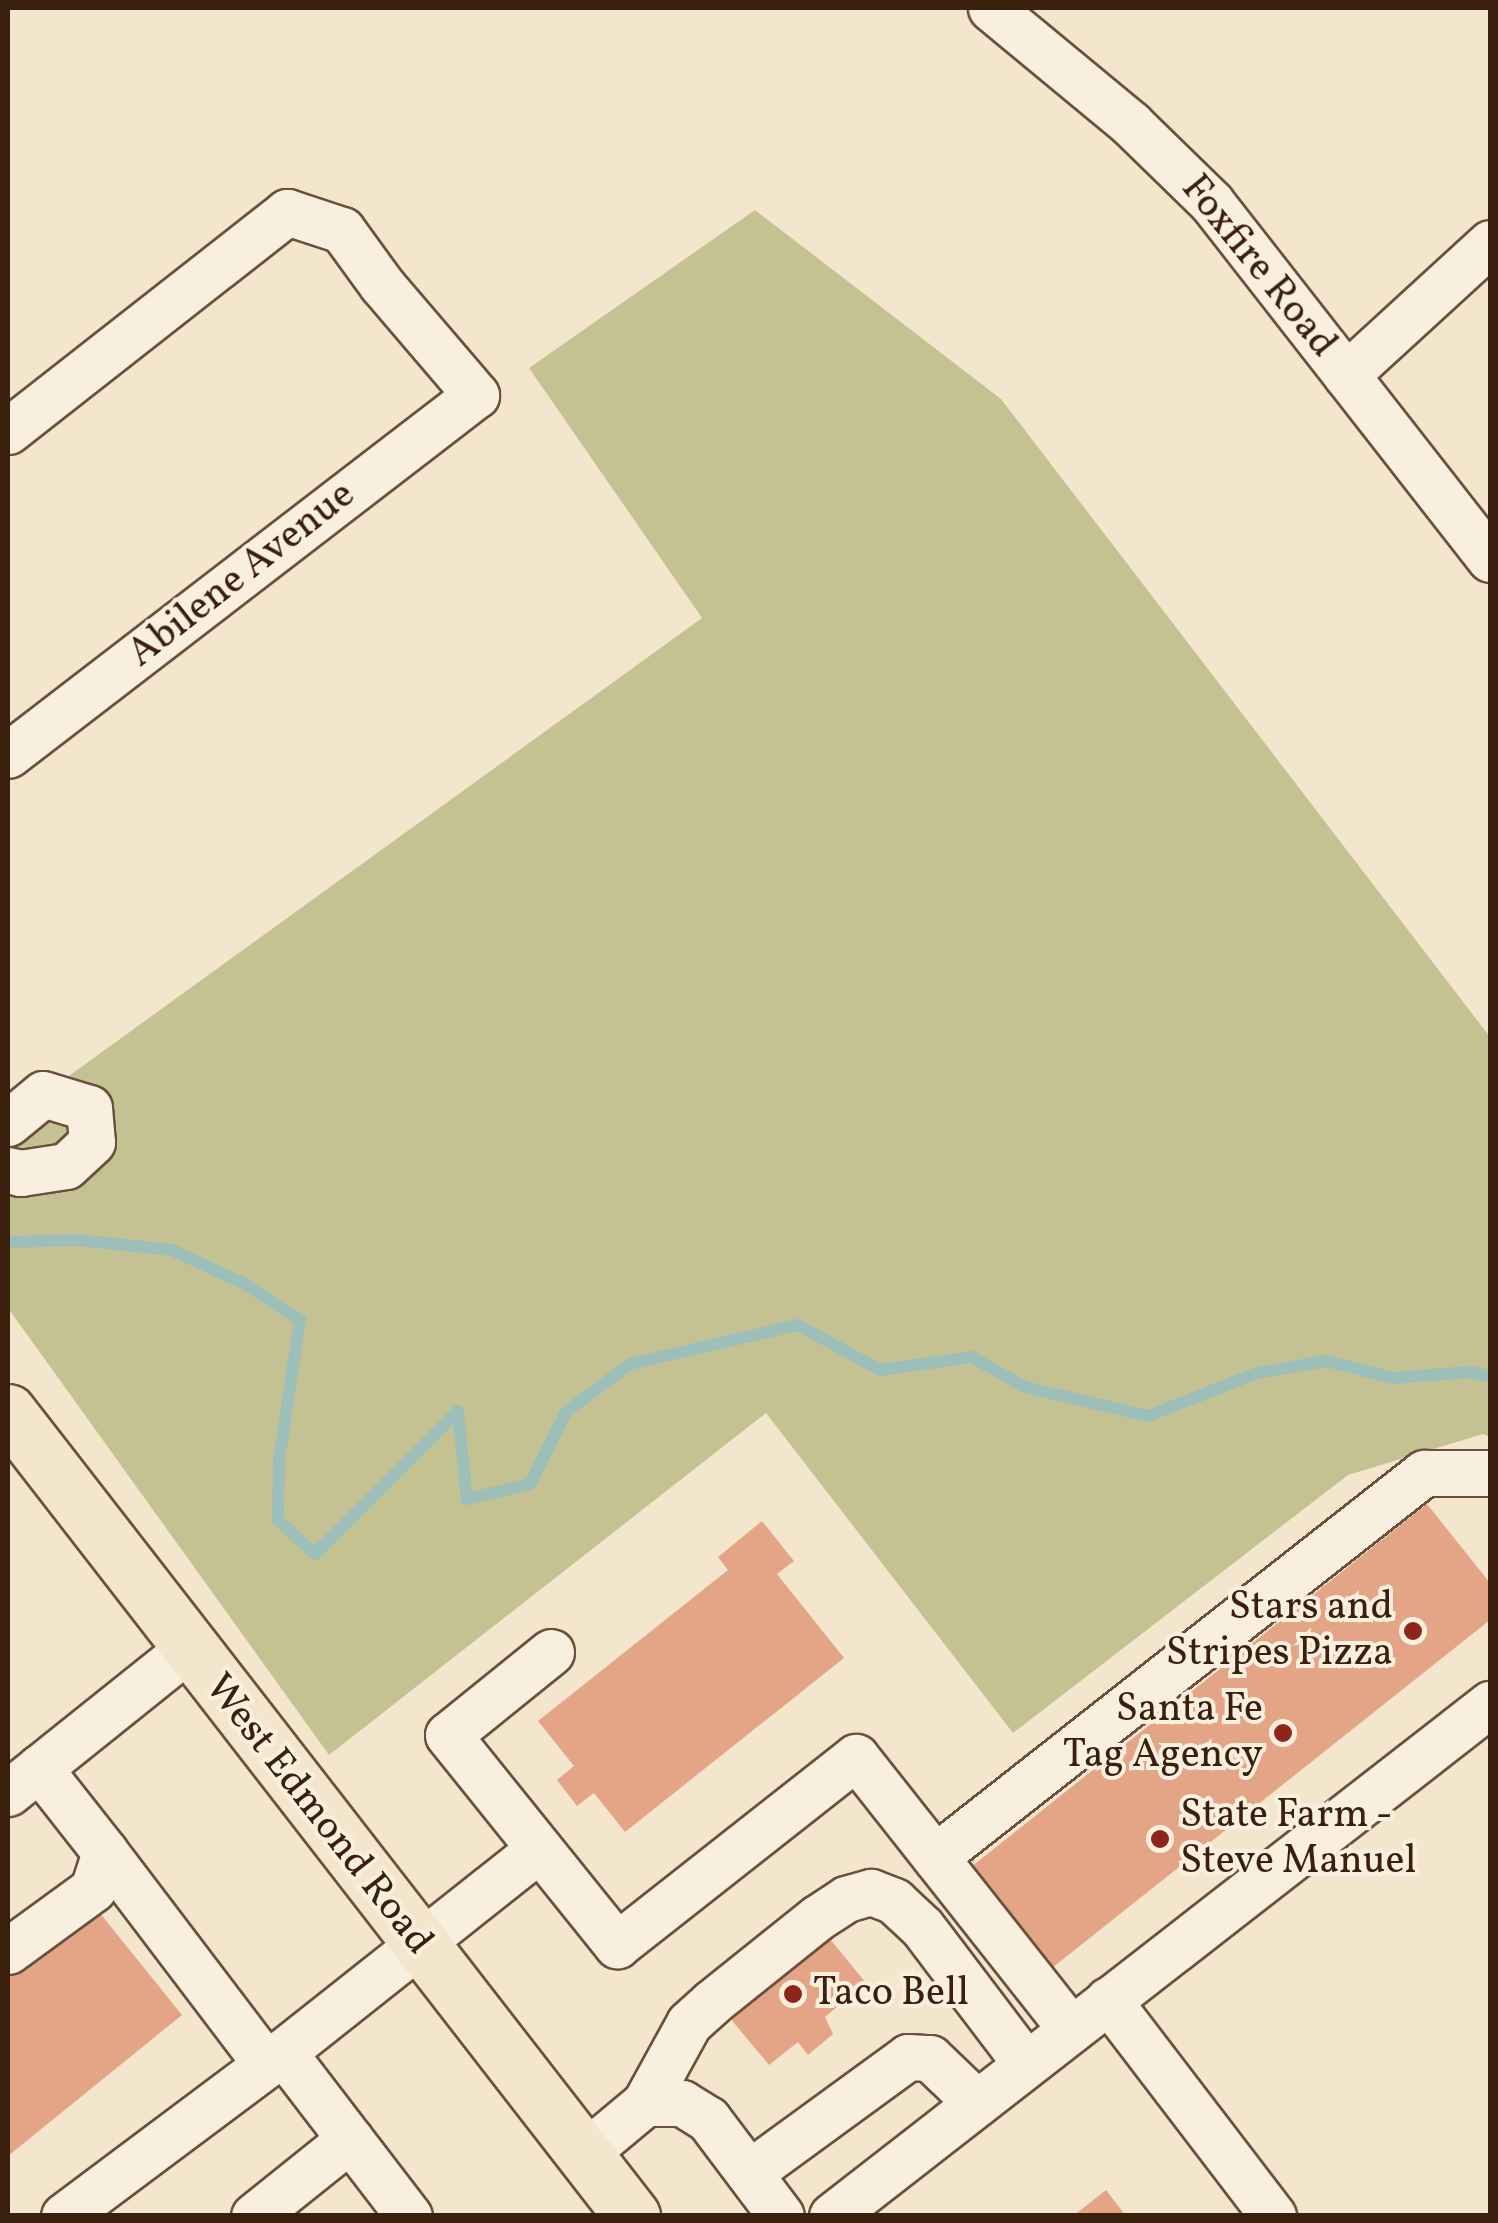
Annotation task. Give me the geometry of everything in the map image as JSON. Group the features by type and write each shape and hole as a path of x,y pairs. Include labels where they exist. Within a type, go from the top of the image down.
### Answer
{"main road":[{"name":"West Edmond Road","path":"8,1412 188,1650 632,2216"}],"street":[{"name":"Foxfire Road","path":"990,8 1131,124 1211,202 1490,560"},
{"name":"Abilene Avenue","path":"8,431 287,212 342,230 382,285 476,395 8,755"},
{"path":"1346,374 1490,243"},
{"path":"8,1123 43,1094 89,1108 92,1142 66,1166 21,1173 8,1170"},
{"path":"935,1857 1424,1473 1490,1473"},
{"path":"188,1650 23,1781 104,1852 275,2058 350,2139 410,2216"},
{"path":"550,1652 448,1735 617,1945 856,1757 1071,2029"},
{"path":"832,2216 1490,1704"},
{"path":"64,2216 275,2058 539,1849"},
{"path":"8,1951 92,1889 104,1852"},
{"path":"584,2154 645,2103 689,2023 817,1918 846,1898 871,1892 894,1900 922,1927 1026,2064"},
{"path":"1108,2000 1273,2216"},
{"path":"749,2173 908,2057 930,2058 977,2103"},
{"path":"645,2103 682,2103 708,2118 781,2216"},
{"path":"254,2216 350,2139"}],"shaded area":[{"path":"755,210 1001,399 1490,1037 1490,1437 1483,1434 1348,1475 1013,1733 766,1413 329,1755 8,1308 8,1120 702,618 529,368"}],"building":[{"path":"1427,1504 1490,1583 1490,1620 1052,1968 971,1867"},
{"path":"762,1521 794,1561 777,1574 844,1658 625,1832 594,1793 577,1806 557,1780 574,1766 538,1721 728,1570 718,1557"},
{"path":"95,1907 182,2015 8,2156 8,1977"},
{"name":"Taco Bell","path":"825,1933 866,1983 825,2017 833,2034 808,2055 798,2042 769,2065 719,2005"},
{"path":"1106,2190 1126,2216 1073,2216"}],"waterway":[{"path":"8,1242 77,1240 172,1250 245,1284 300,1320 279,1460 278,1520 315,1554 458,1411 467,1499 530,1484 566,1412 630,1364 798,1325 880,1370 972,1357 1025,1387 1148,1416 1257,1373 1326,1361 1393,1378 1470,1372 1490,1376"}],"place":[{"name":"Stars and Stripes Pizza","path":"1413,1631"},
{"name":"Santa Fe Tag Agency","path":"1283,1733"},
{"name":"State Farm - Steve Manuel","path":"1160,1839"},
{"name":"Taco Bell","path":"793,1994"}]}
